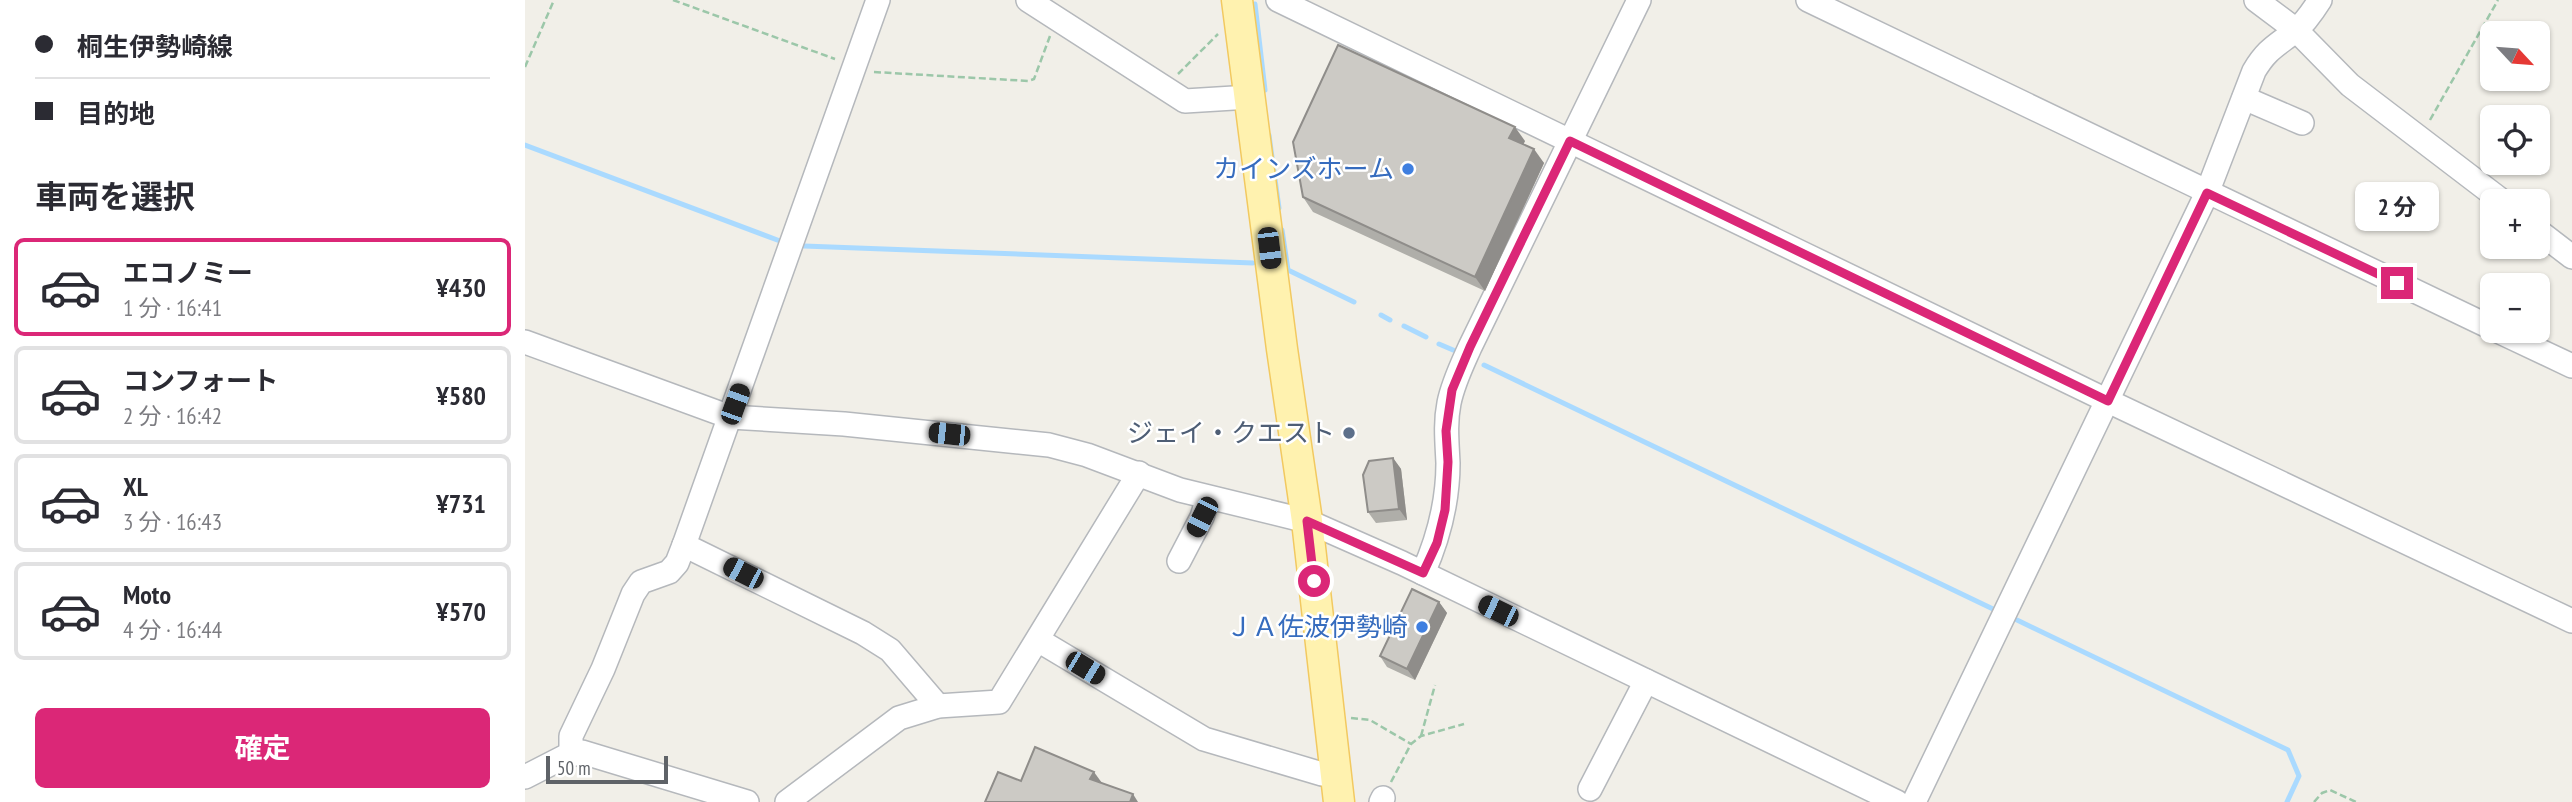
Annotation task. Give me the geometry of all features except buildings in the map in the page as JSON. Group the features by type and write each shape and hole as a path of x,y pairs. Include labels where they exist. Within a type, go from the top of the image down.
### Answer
{"main road":[{"path":"1238,11 1307,521 1337,788"}],"street":[{"path":"571,754 574,730 603,669 633,594 642,582 669,572 677,563 879,0"},
{"path":"1028,0 1185,101 1250,97"},
{"path":"1278,0 2108,401 2572,621"},
{"path":"1423,573 1437,543 1445,510 1448,462 1446,431 1452,390 1470,347 1639,0"},
{"path":"1808,0 2480,322"},
{"path":"2256,0 2296,30 2350,85 2486,189"},
{"path":"1914,802 2207,193 2264,54 2296,30 2320,0"},
{"path":"2244,98 2302,123"},
{"path":"2550,240 2572,257"},
{"path":"525,342 730,418 844,424 1049,445 1087,455 1180,490 1307,521 1423,573 1897,802"},
{"path":"2523,343 2572,366"},
{"path":"787,802 899,718 938,706 999,702 1139,473"},
{"path":"1179,561 1205,510 1208,498"},
{"path":"684,545 863,633 890,650 938,706"},
{"path":"1038,640 1204,739 1322,774 1337,788"},
{"path":"1590,789 1646,681"},
{"path":"525,777 571,754 582,752 747,802"}],"path":[{"path":"525,67 554,0"},
{"path":"2420,138 2498,0"},
{"path":"1164,89 1238,11"},
{"path":"1422,736 1435,685"},
{"path":"1331,719 1370,720 1411,744"},
{"path":"1382,800 1411,744 1422,736 1464,724"},
{"path":"2314,802 2322,793 2330,790 2356,802"}],"waterway":[{"path":"1255,4 1265,90"},
{"path":"1269,135 1279,208"},
{"path":"525,145 780,241"},
{"path":"1282,230 1288,270 1354,302"},
{"path":"804,246 1253,263"},
{"path":"1381,315 1390,320"},
{"path":"1404,326 1426,337"},
{"path":"1439,344 1453,350"},
{"path":"1484,365 1993,609"},
{"path":"2017,620 2288,750 2299,776 2287,802"}],"place":[{"name":"カインズホーム","path":"1408,169"},
{"name":"ジェイ・クエスト","path":"1349,433"},
{"name":"ＪＡ佐波伊勢崎","path":"1422,627"}],"route":[{"path":"1314,581 1307,521 1423,573 1437,543 1445,510 1448,462 1446,431 1452,390 1470,347 1570,141 2108,401 2207,193 2397,283"}]}
